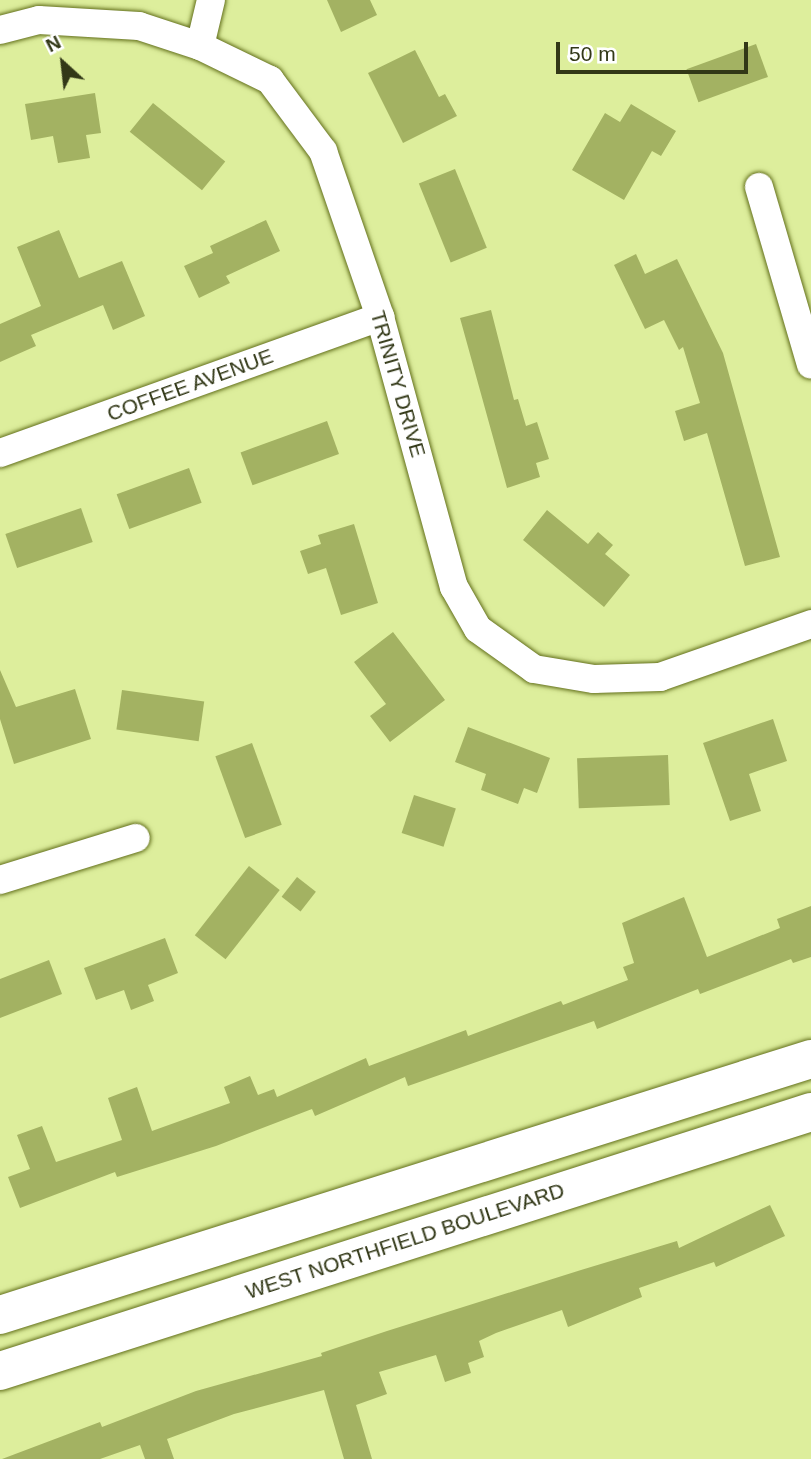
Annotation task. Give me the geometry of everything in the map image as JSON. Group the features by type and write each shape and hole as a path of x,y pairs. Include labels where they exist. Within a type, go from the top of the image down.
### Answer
{"main road":[{"path":"0,1315 811,1059"},
{"name":"WEST NORTHFIELD BOULEVARD","path":"0,1371 811,1112"}],"street":[{"path":"200,47 211,0"},
{"name":"TRINITY DRIVE","path":"0,30 39,20 139,26 200,47 270,80 323,151 380,317 454,587 478,629 534,670 594,679 660,677 811,624"},
{"path":"759,187 811,365"},
{"name":"COFFEE AVENUE","path":"0,453 380,317"},
{"path":"0,880 136,838"}],"building":[{"path":"327,0 370,0 377,15 341,32"},
{"path":"756,44 768,77 698,102 686,69"},
{"path":"415,50 439,97 445,94 457,116 403,143 368,73"},
{"path":"95,93 101,133 86,135 90,158 58,163 53,136 31,140 25,104"},
{"path":"153,103 225,162 202,190 130,132"},
{"path":"631,104 676,131 661,156 652,151 624,200 572,170 605,113 620,122"},
{"path":"455,169 487,248 451,262 419,184"},
{"path":"266,220 280,251 226,276 230,283 199,298 184,266 213,253 210,246"},
{"path":"59,230 79,278 122,261 145,316 113,330 103,305 31,335 36,346 0,362 0,324 41,306 17,247"},
{"path":"636,254 645,274 677,259 723,353 780,557 745,566 707,433 684,441 675,411 700,403 683,347 679,350 664,320 645,329 614,265"},
{"path":"491,310 514,400 518,399 526,426 537,422 549,459 536,463 540,477 507,488 460,318"},
{"path":"327,421 339,454 253,485 241,452"},
{"path":"189,468 202,503 129,529 117,494"},
{"path":"81,508 93,542 17,568 5,534"},
{"path":"547,510 588,544 598,532 613,545 605,554 630,575 604,607 523,540"},
{"path":"354,524 378,603 341,615 326,568 308,574 300,551 321,544 318,535"},
{"path":"393,632 445,700 390,742 370,716 386,704 354,662"},
{"path":"0,670 16,707 75,689 91,739 14,764 0,719"},
{"path":"122,690 204,702 199,741 116,730"},
{"path":"773,719 787,761 749,774 761,811 730,821 703,743"},
{"path":"468,727 550,758 537,793 524,788 518,804 481,790 486,774 455,762"},
{"path":"252,743 282,825 245,838 215,756"},
{"path":"668,755 670,805 579,808 577,758"},
{"path":"414,795 456,809 443,847 402,833"},
{"path":"249,866 280,890 226,959 195,935"},
{"path":"297,877 316,892 301,911 282,897"},
{"path":"684,897 707,957 780,928 777,919 811,906 811,957 793,963 791,959 700,994 698,989 597,1029 594,1021 408,1086 405,1077 315,1116 312,1109 216,1146 117,1177 115,1172 20,1208 8,1177 30,1169 17,1135 42,1126 56,1162 122,1140 108,1098 137,1087 152,1131 230,1103 224,1087 250,1076 258,1095 274,1089 277,1097 366,1058 369,1066 466,1030 468,1036 561,1001 563,1005 628,980 623,967 634,963 622,923"},
{"path":"165,938 178,973 148,985 154,1001 131,1010 124,990 96,1000 84,968"},
{"path":"49,960 62,994 0,1018 0,979"},
{"path":"770,1205 785,1236 716,1267 714,1262 639,1288 642,1297 568,1327 562,1310 496,1333 479,1341 484,1357 468,1363 471,1373 445,1382 436,1355 379,1372 387,1394 356,1405 372,1459 344,1459 324,1390 234,1414 167,1439 174,1459 145,1459 140,1445 100,1459 2,1459 100,1422 102,1427 196,1391 322,1356 321,1353 387,1331 581,1270 677,1241 679,1248"}]}
